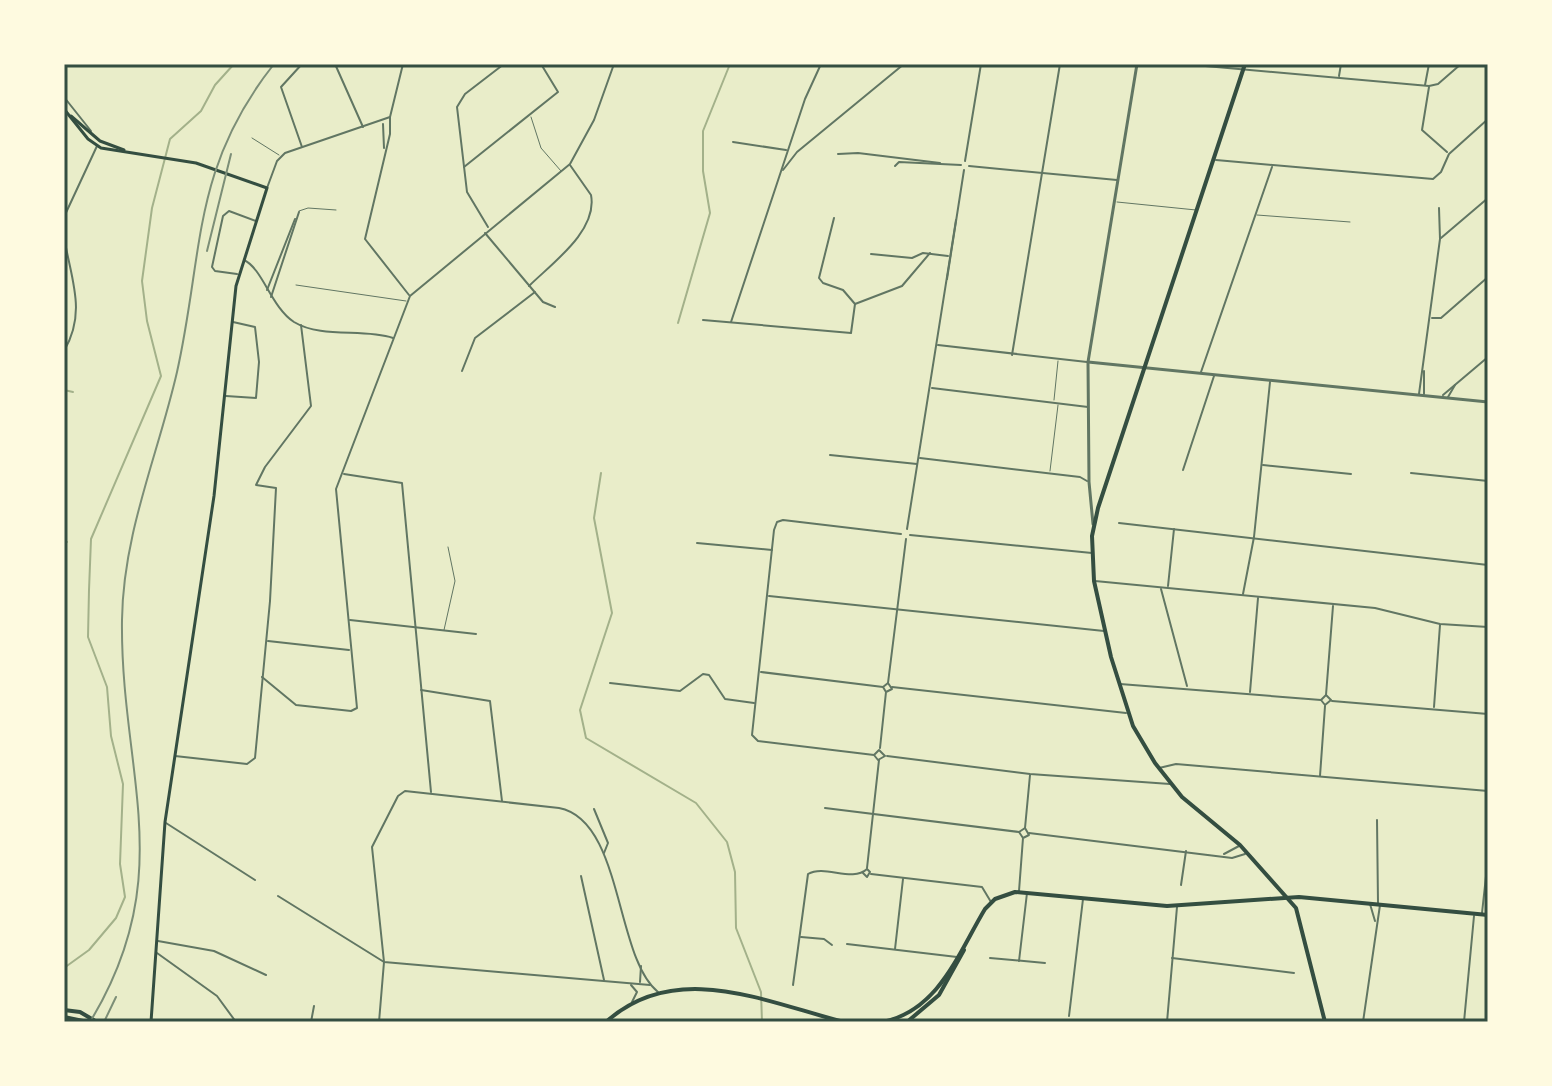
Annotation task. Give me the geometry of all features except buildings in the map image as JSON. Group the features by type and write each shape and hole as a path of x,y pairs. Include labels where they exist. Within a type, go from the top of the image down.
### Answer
{"main road":[{"path":"1245,66 1094,526 1094,581 1128,713 1159,768 1185,800 1240,845 1287,897 1301,920 1325,1022"},
{"path":"66,111 100,141 126,151"},
{"path":"66,111 97,146 202,165 267,188 238,274 214,496 165,822 151,1022"},
{"path":"883,1022 908,1013 935,992 991,902 1019,891 1177,906 1287,897 1485,915"},
{"path":"911,1021 944,989 966,944"},
{"path":"606,1022 632,1002 658,992 700,987 857,1022"},
{"path":"64,1010 97,1022"},
{"path":"64,1017 82,1016 88,1022"}],"street":[{"path":"302,64 281,87 302,147"},
{"path":"335,64 363,129"},
{"path":"403,64 365,239 410,296"},
{"path":"488,228 467,192 457,107 465,94 504,64"},
{"path":"464,167 558,92 541,64"},
{"path":"262,677 296,705 355,710 358,703 336,493 410,296 488,228 570,164 594,120 614,64"},
{"path":"731,322 787,150 821,64"},
{"path":"781,171 799,151 904,64"},
{"path":"961,165 965,161 981,64"},
{"path":"1012,355 1060,64"},
{"path":"1094,526 1089,482 1088,362 1137,64"},
{"path":"1183,64 1245,66 1427,86 1438,84 1461,64"},
{"path":"1339,77 1341,64"},
{"path":"1429,64 1422,130 1449,154"},
{"path":"64,97 92,135"},
{"path":"75,120 81,120 79,115"},
{"path":"267,188 281,156 390,117"},
{"path":"1215,160 1430,179 1441,172 1449,154 1488,119"},
{"path":"383,122 386,131 384,153"},
{"path":"64,217 100,141"},
{"path":"733,142 787,150"},
{"path":"838,154 858,153 961,165"},
{"path":"965,161 969,166"},
{"path":"895,166 899,162 940,163"},
{"path":"529,286 573,241 588,216 591,195 570,164"},
{"path":"1200,373 1272,164"},
{"path":"910,535 907,529 964,170 961,165"},
{"path":"964,170 969,166 1118,180"},
{"path":"1440,239 1488,198"},
{"path":"1421,394 1440,239 1439,208"},
{"path":"238,274 215,271 212,267 223,216 229,211 256,221"},
{"path":"271,297 284,266 299,212"},
{"path":"266,291 297,218"},
{"path":"703,320 851,333 855,304 844,291 823,283 819,278 834,218"},
{"path":"947,280 948,256 956,220"},
{"path":"484,232 543,302 555,307"},
{"path":"64,237 77,312 76,330 64,351"},
{"path":"871,254 912,258 930,253 948,256"},
{"path":"855,304 902,286 930,253"},
{"path":"243,260 253,265 266,291 285,315 301,325 393,339"},
{"path":"1430,317 1441,318 1488,277"},
{"path":"462,371 475,338 535,292"},
{"path":"225,396 256,398 259,362 256,327 233,322"},
{"path":"175,756 252,763 267,641 276,488 256,485 256,481 311,406 301,325"},
{"path":"937,345 1488,402"},
{"path":"1445,397 1488,357"},
{"path":"1183,470 1214,375"},
{"path":"1242,596 1254,537 1270,381"},
{"path":"931,387 1089,407"},
{"path":"830,455 918,464"},
{"path":"919,458 1080,477 1089,482"},
{"path":"1262,465 1351,474"},
{"path":"1080,477 1090,469"},
{"path":"1411,473 1488,481"},
{"path":"342,474 402,483 431,793"},
{"path":"879,760 874,755 754,739 755,703 772,550 777,522 901,534 906,539"},
{"path":"1119,523 1488,565"},
{"path":"1168,588 1174,528"},
{"path":"901,534 907,529"},
{"path":"910,535 1092,553"},
{"path":"759,672 883,687 888,683 906,539 910,535"},
{"path":"697,543 772,550"},
{"path":"1094,581 1375,608 1440,624 1488,627"},
{"path":"1161,587 1187,688"},
{"path":"767,596 1105,631"},
{"path":"1250,693 1258,597"},
{"path":"1321,700 1326,695 1333,605"},
{"path":"348,620 476,634"},
{"path":"1434,708 1440,624"},
{"path":"267,641 352,650"},
{"path":"610,683 680,691 703,674 709,675 725,699 755,703"},
{"path":"888,683 892,687 1128,713"},
{"path":"1119,684 1321,700 1325,705 1320,777"},
{"path":"874,755 880,750 886,692 883,687"},
{"path":"886,692 892,687"},
{"path":"420,690 490,701 502,801"},
{"path":"1326,695 1331,700 1488,714"},
{"path":"1325,705 1331,700"},
{"path":"880,750 885,756"},
{"path":"879,760 885,756 1030,774 1165,786 1171,783"},
{"path":"870,874 867,869 879,760"},
{"path":"1159,768 1176,764 1488,791"},
{"path":"1030,774 1025,828 1029,833 1238,858 1247,852"},
{"path":"379,1022 384,962 372,847 401,793 431,793 570,810 585,821 603,854 640,961 651,985 658,992"},
{"path":"825,808 1019,832 1025,828"},
{"path":"594,809 608,843 608,850 603,854"},
{"path":"1363,1022 1379,904 1377,820"},
{"path":"165,822 255,880"},
{"path":"1019,832 1023,838 1019,891"},
{"path":"1023,838 1029,833"},
{"path":"1223,854 1240,845"},
{"path":"1181,885 1186,851"},
{"path":"1485,915 1488,858"},
{"path":"863,873 867,869"},
{"path":"793,985 809,872 863,873 867,877 870,874 986,889 991,902"},
{"path":"581,876 604,982"},
{"path":"895,950 903,879"},
{"path":"1019,961 1027,892"},
{"path":"278,896 384,962 651,985"},
{"path":"1069,1016 1083,898"},
{"path":"1370,904 1376,922"},
{"path":"1167,1022 1177,906"},
{"path":"1464,1022 1474,914"},
{"path":"800,937 824,939 832,945"},
{"path":"156,941 214,951 266,975"},
{"path":"847,944 957,957"},
{"path":"156,953 217,996 236,1022"},
{"path":"990,958 1045,963"},
{"path":"1172,958 1294,973"},
{"path":"638,983 643,978 640,961"},
{"path":"630,984 637,992 632,1002"},
{"path":"311,1022 314,1006"},
{"path":"617,1022 619,1011"},
{"path":"908,1013 911,1021"}],"lane":[{"path":"530,115 541,148 561,172"},
{"path":"252,138 281,156"},
{"path":"1115,201 1198,210"},
{"path":"299,212 308,208 336,210"},
{"path":"1255,214 1350,222"},
{"path":"296,285 408,301"},
{"path":"1053,403 1058,359"},
{"path":"1050,474 1058,404"},
{"path":"444,631 455,581 448,547"}],"waterway":[{"path":"64,968 89,950 116,918 125,897 120,864 123,784 111,736 107,687 88,637 89,590 91,539 161,376 147,321 142,281 152,208 170,139 201,111 215,85 234,64"},
{"path":"678,323 710,213 703,171 703,131 730,64"},
{"path":"64,390 73,392"},
{"path":"601,473 594,518 612,613 580,710 586,738 696,803 727,842 735,872 736,928 761,992 762,1022"}],"railway":[{"path":"90,1022 117,969 133,918 139,870 139,823 124,675 122,620 128,556 177,372 204,212 214,176 247,102 274,64"},
{"path":"207,251 231,154"},
{"path":"104,1022 116,997"}]}
